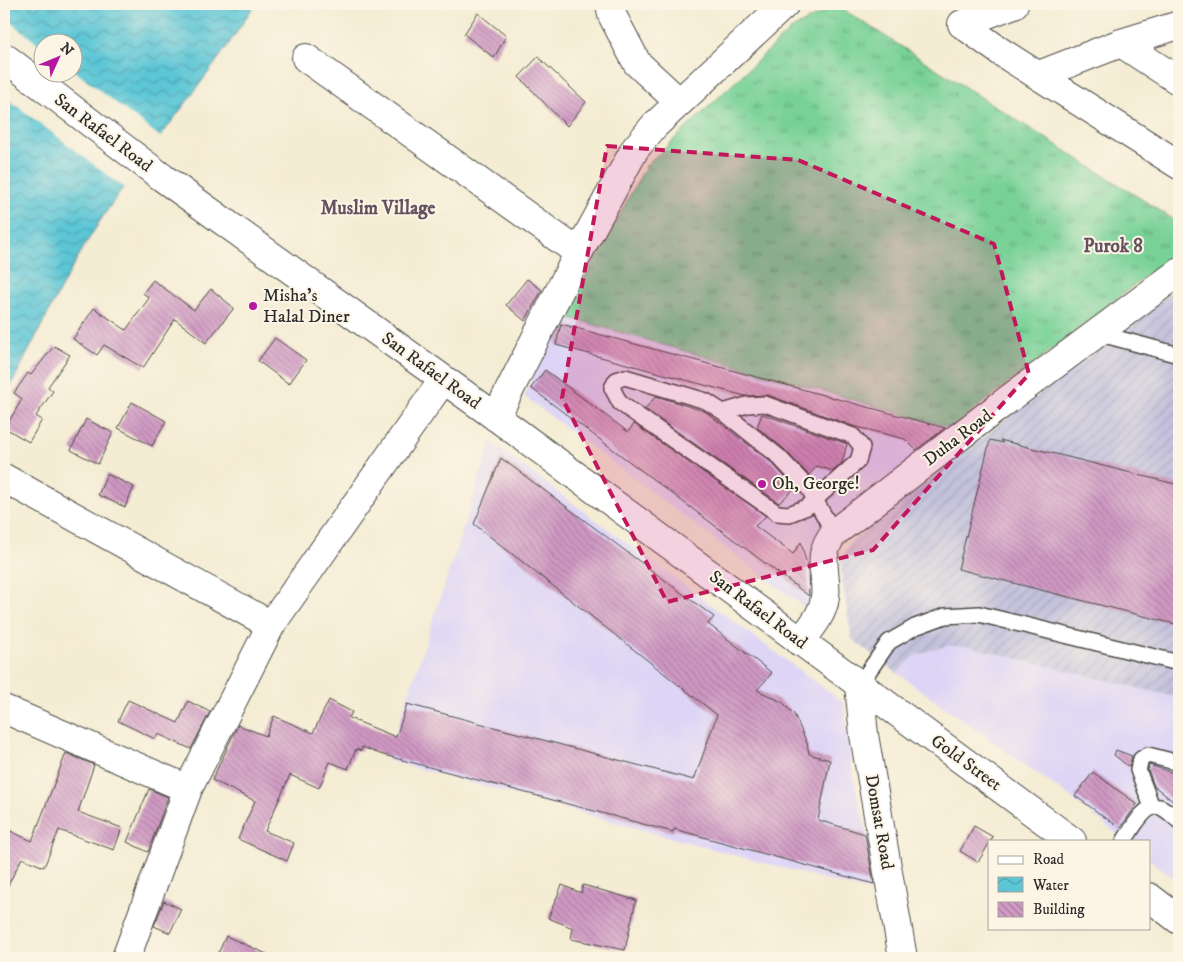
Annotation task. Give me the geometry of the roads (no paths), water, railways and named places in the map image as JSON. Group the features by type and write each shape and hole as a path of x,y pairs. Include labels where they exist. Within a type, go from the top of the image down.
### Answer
{"street":[{"path":"610,4 612,15 637,63 679,102"},
{"path":"496,417 579,253 635,149 654,126 785,4"},
{"path":"1014,4 962,24 1179,166"},
{"path":"1039,75 1121,43 1179,25"},
{"path":"1121,43 1179,81"},
{"name":"San Rafael Road","path":"4,57 163,178 496,417 859,685"},
{"path":"306,58 579,253"},
{"name":"Duha Road","path":"800,642 822,609 825,597 822,556 826,543 834,534 1179,272"},
{"path":"126,958 188,789 271,625 444,380"},
{"path":"4,478 271,625"},
{"name":"Gold Street","path":"859,685 1071,840"},
{"name":"Domsat Road","path":"859,685 864,735 903,958"},
{"path":"4,709 188,789"},
{"path":"1150,898 1179,920"}],"lane":[{"path":"1098,333 1179,355"},
{"path":"723,412 748,405 765,404 853,436 862,447 858,461 816,500 799,512 789,514 777,513 620,402 612,388 616,380 625,377 706,401 723,412 778,456 816,500 834,534"},
{"path":"859,685 889,642 915,627 945,616 979,614 1179,664"},
{"path":"1152,807 1138,770 1141,759 1148,755 1179,763"},
{"path":"1125,840 1145,811 1152,807 1159,807 1179,821"}],"water":[{"path":"4,4 255,4 213,66 103,217 83,248 4,399"}],"place":[{"name":"Misha's Halal Diner","path":"253,306"},
{"name":"Oh, George!","path":"762,484"}],"district":[{"name":"Muslim Village","path":"378,208"},
{"name":"Purok 8","path":"1113,246"}]}
